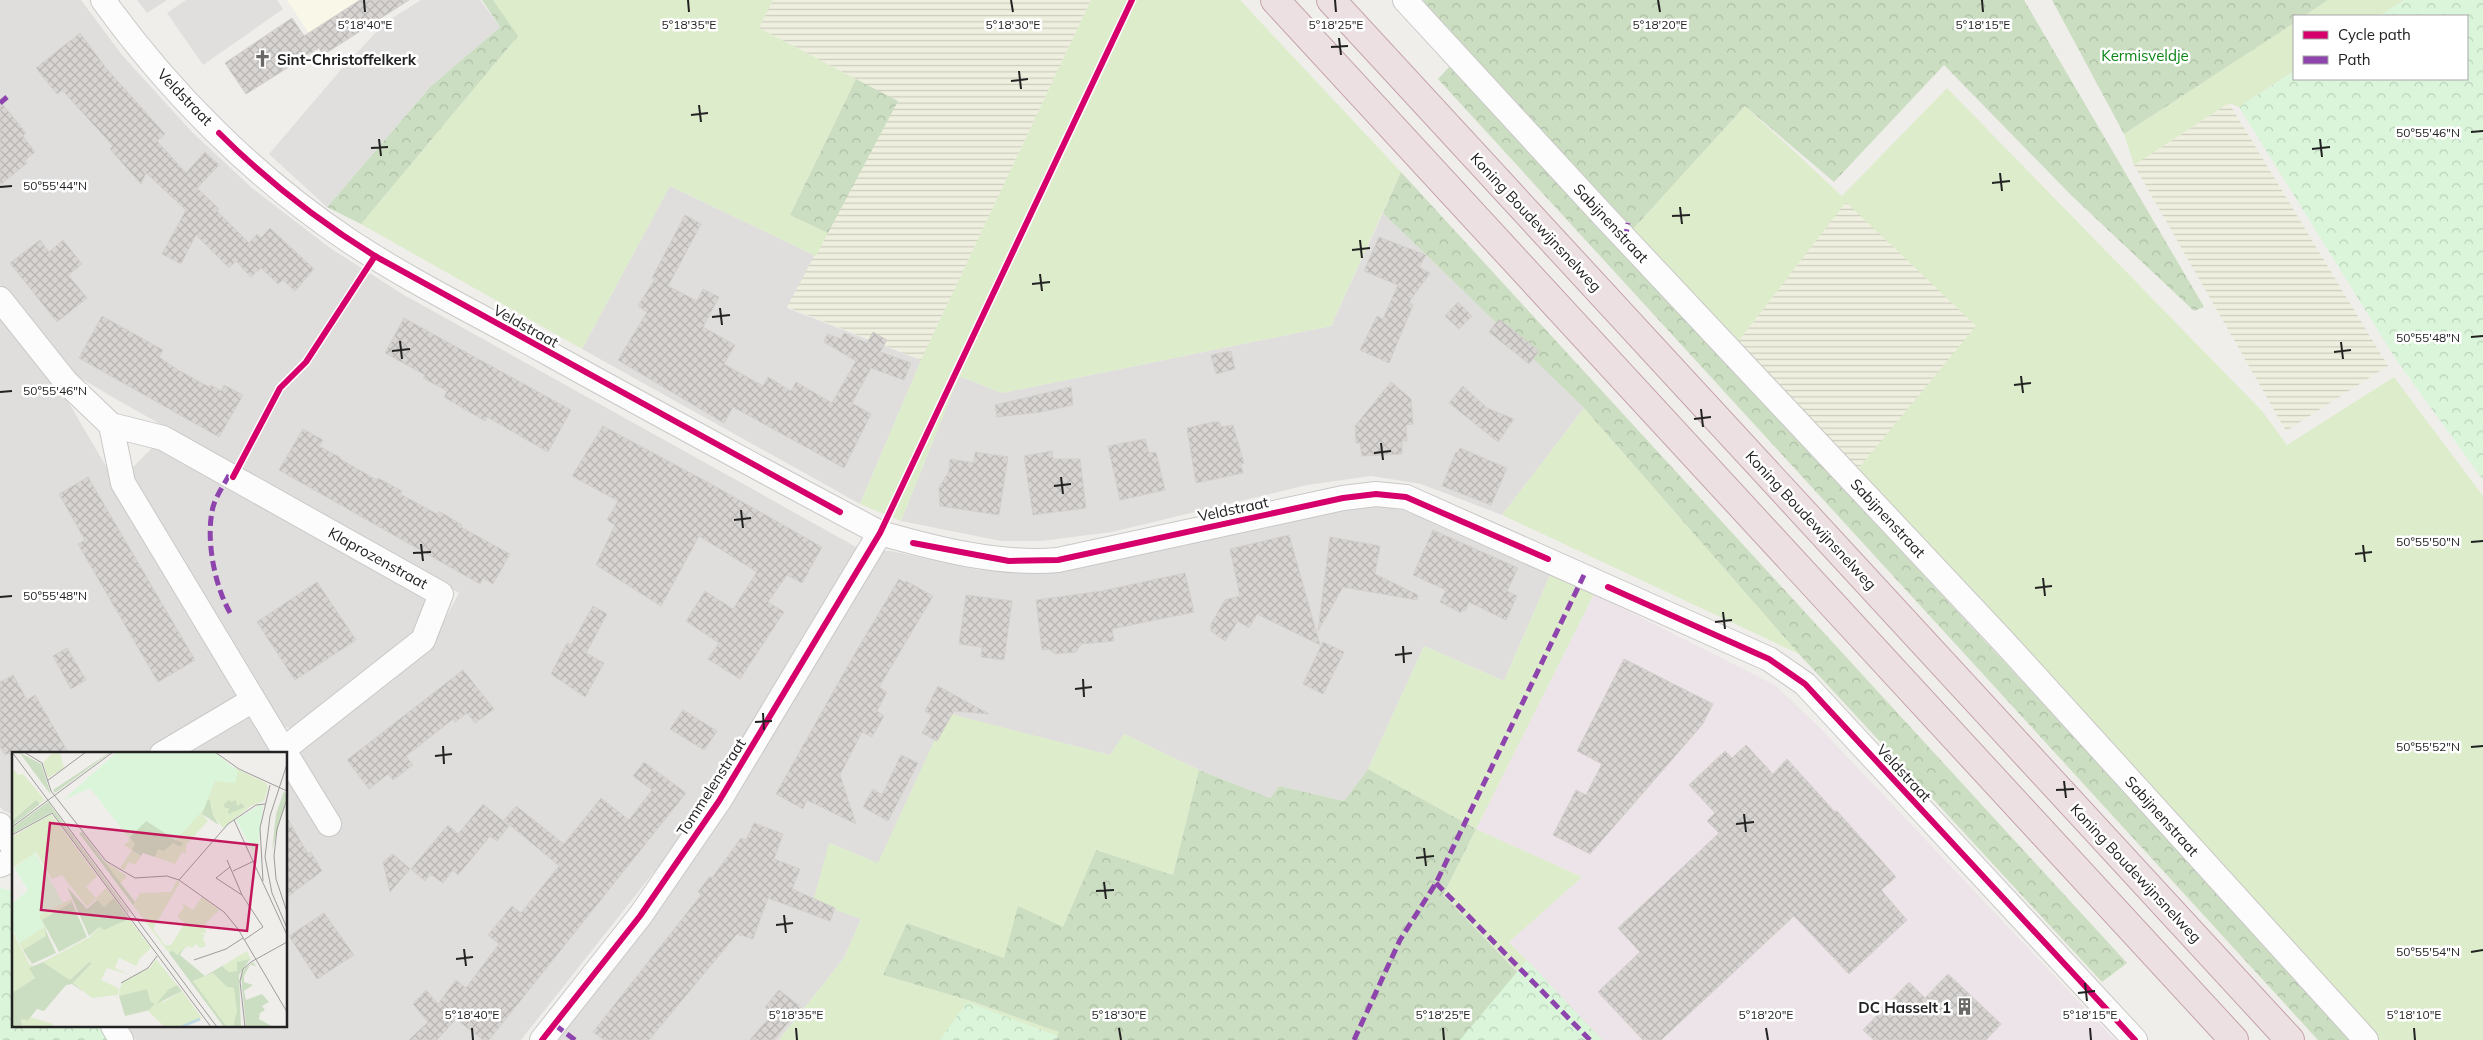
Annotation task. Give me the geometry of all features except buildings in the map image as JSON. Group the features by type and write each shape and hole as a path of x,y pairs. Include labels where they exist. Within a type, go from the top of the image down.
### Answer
{"highway":[{"path":"1275,0 2234,1040"},
{"name":"Koning Boudewijnsnelweg","path":"1331,0 2290,1040"}],"street":[{"name":"Veldstraat","path":"103,0 158,70 242,155 305,208 348,240 582,372 880,533 913,543 1009,561 1042,562 1343,498 1376,494 1406,497 1769,659 1806,684 2135,1040"},
{"name":"Sabijnenstraat","path":"1405,0 1603,215 2006,644 2366,1040"},
{"name":"Klaprozenstraat","path":"0,299 66,382 111,425 163,438 442,594 422,640 286,752"},
{"path":"111,425 123,483 284,752"},
{"name":"Tommelenstraat","path":"542,1040 640,916 719,801 880,533"},
{"path":"165,752 253,700"},
{"path":"288,758 329,824"},
{"path":"0,865 10,843"},
{"path":"114,1028 121,1040"}],"shaded area":[{"path":"0,0 81,0 122,55 192,132 252,188 330,248 404,295 858,548 740,751 688,829 521,1040 135,1040 128,1028 288,1028 288,776 323,835 342,821 316,788 295,752 435,637 459,593 67,370 0,285"},
{"path":"137,0 167,0 147,13"},
{"path":"186,0 277,0 283,9 203,65 167,13"},
{"path":"287,0 409,0 323,55"},
{"path":"421,0 480,0 500,27 431,86 327,207 269,154 345,65 386,22"},
{"path":"670,186 816,256 787,308 921,360 860,504 582,349"},
{"path":"1383,213 1584,408 1502,515 1421,484 1371,476 1307,485 1112,532 1041,541 1001,541 901,521 959,376 1002,393 1331,326"},
{"path":"0,312 66,398 241,697 147,752 12,752 12,814 0,807"},
{"path":"157,443 425,596 427,601 416,632 292,728 283,727 129,471"},
{"path":"1376,505 1408,511 1440,523 1550,575 1504,681 1424,646 1368,769 1344,801 1279,786 1270,798 1199,770 1124,734 1110,755 947,714 878,864 830,843 861,919 844,958 779,1040 549,1040 880,551 891,551 978,570 1025,573 1051,571 1324,511"},
{"path":"1594,594 1775,685 1821,729 2115,1040 1602,1040 1509,942 1582,877 1476,829"},
{"path":"251,713 274,752 183,752"}],"green space":[{"path":"482,0 493,0 518,36 361,224 327,207 431,86 500,27"},
{"path":"493,0 773,0 759,28 856,79 790,215 828,233 816,256 670,186 582,349 361,224 517,37"},
{"path":"773,0 1091,0 921,360 787,307 897,101 759,28"},
{"path":"1091,0 1240,0 1401,172 1331,326 1002,393 959,376 901,521 860,504 921,360"},
{"path":"2024,0 2204,307 2194,311 2070,194 1944,65 1834,182 1745,106 1633,229 1423,1"},
{"name":"Kermisveldje","path":"2052,0 2328,0 2306,15 2293,15 2293,24 2124,134"},
{"path":"2328,0 2404,0 2381,15 2306,15"},
{"path":"2404,0 2483,0 2483,480 2397,361 2239,107 2293,72 2293,80 2468,80 2468,15 2381,15"},
{"path":"2293,24 2293,72 2239,107 2229,103 2134,165 2124,134"},
{"path":"1451,65 1563,188 2356,1040 2318,1040 1438,79"},
{"path":"856,79 898,101 828,233 790,215"},
{"path":"1947,88 2262,411 2287,445 2394,377 2483,496 2483,1040 2379,1040 1858,469 1976,326 1846,202 1737,343 1633,229 1745,106 1842,196"},
{"path":"2229,103 2388,366 2286,431 2134,165"},
{"path":"1401,172 2127,963 2102,982 1799,654 1584,408 1383,213"},
{"path":"1846,201 1977,326 1858,469 1737,343"},
{"path":"1584,408 1799,654 1502,515"},
{"path":"1550,575 1594,594 1476,829 1368,769 1424,646 1504,681"},
{"path":"947,713 1110,755 1124,734 1199,770 1173,875 1096,850 1063,927 1004,958 907,923 883,975 968,1000 1059,1032 1056,1040 779,1040 844,958 861,919 813,902 829,843 878,863"},
{"path":"1368,769 1476,829 1443,895 1582,1040 1056,1040 1059,1032 968,1000 883,975 907,923 1004,958 1018,906 1063,927 1096,850 1173,875 1199,770 1270,798 1279,786 1344,801"},
{"path":"1476,829 1582,877 1509,942 1602,1040 1582,1040 1443,895"},
{"path":"0,888 12,891 12,1028 101,1028 108,1040 0,1040"},
{"path":"1527,960 1602,1040 1460,1040"},
{"path":"967,1002 1058,1036 1056,1040 940,1040"}],"marked path":[{"path":"0,103 7,97"},
{"path":"1625,239 1628,223"},
{"path":"229,475 213,507 210,534 216,578 232,616"},
{"path":"1354,1040 1400,940 1436,883 1584,575"},
{"path":"1436,883 1590,1040"},
{"path":"555,1025 575,1040"}],"cycle path":[{"path":"542,1040 640,916 719,801 880,533 1132,0"},
{"path":"219,133 293,199 333,229 375,256 840,512"},
{"path":"233,477 280,388 306,362 375,256"},
{"path":"913,543 1009,561 1058,560 1343,498 1376,494 1406,497 1548,559"},
{"path":"1608,587 1769,659 1805,684 2135,1040"}],"place":[{"name":"Sint-Christoffelkerk","path":"263,59"},
{"name":"DC Hasselt 1","path":"1965,1007"}]}
